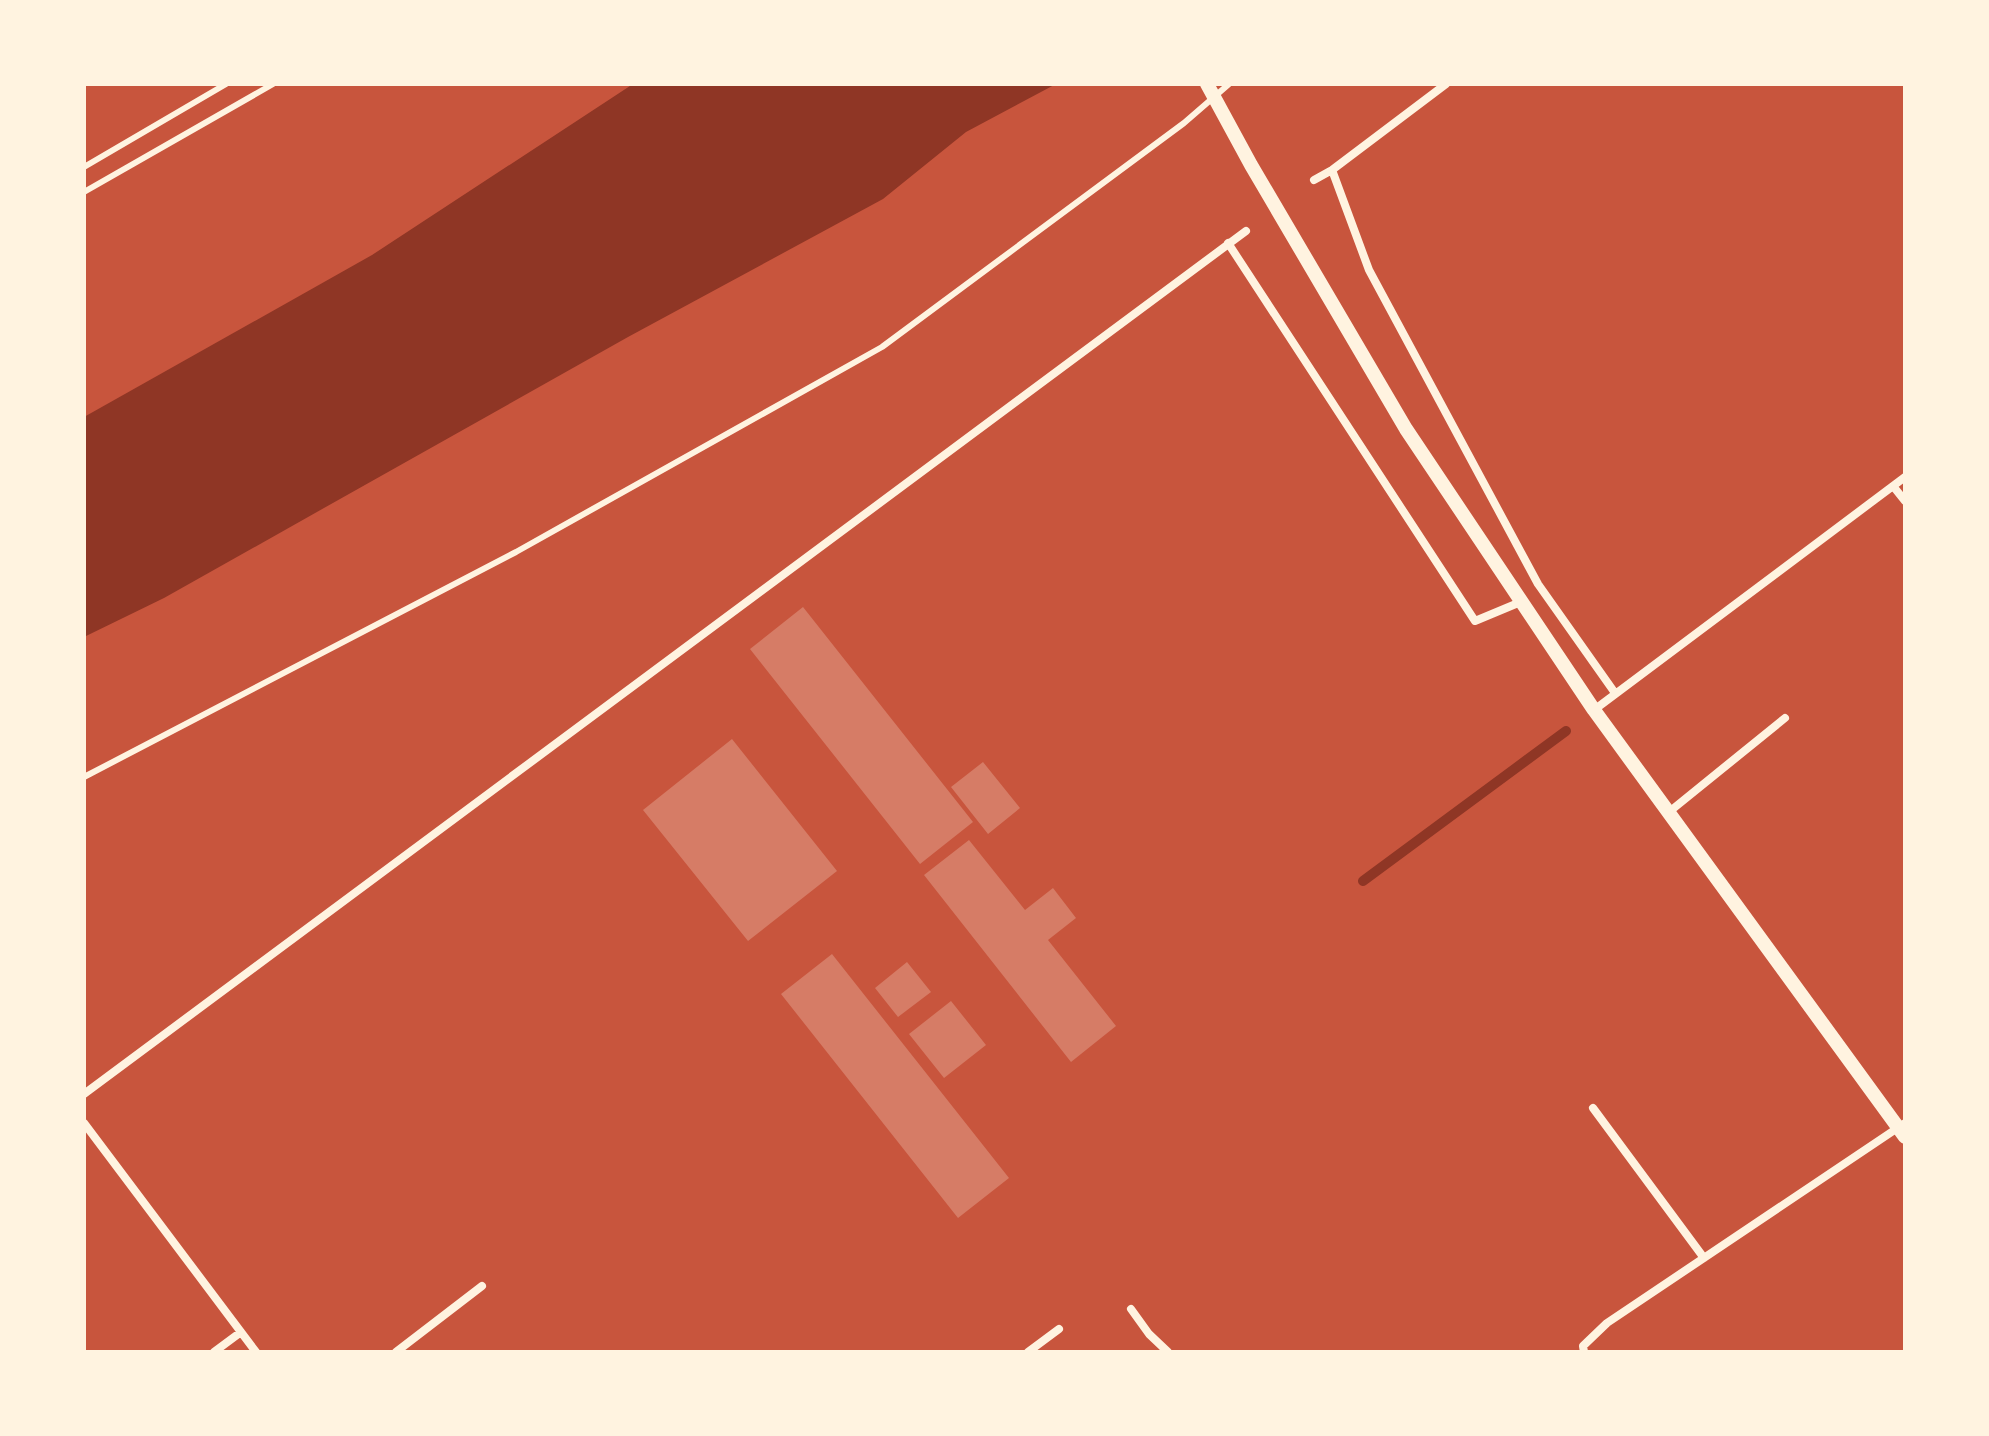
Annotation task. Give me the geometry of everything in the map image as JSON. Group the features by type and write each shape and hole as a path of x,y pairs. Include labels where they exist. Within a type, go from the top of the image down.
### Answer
{"street":[{"path":"1207,84 1406,429 1594,710 1903,1129 1607,1323 1583,1346 1584,1352"},
{"path":"1314,180 1332,170 1446,84"},
{"path":"1332,170 1369,270 1538,584 1615,693"},
{"path":"84,1094 1246,231"},
{"path":"1228,243 1475,621 1523,601"},
{"path":"1594,710 1905,477"},
{"path":"1893,486 1905,501"},
{"path":"1669,812 1785,718"},
{"path":"1593,1108 1704,1258"},
{"path":"84,1123 256,1352"},
{"path":"396,1352 482,1286"},
{"path":"1131,1309 1149,1334 1168,1352"},
{"path":"1028,1352 1059,1329"},
{"path":"214,1352 241,1332"}],"lane":[{"path":"84,167 226,84"},
{"path":"84,192 273,84"},
{"path":"84,777 516,552 882,347 1184,123 1229,84"}],"shaded area":[{"path":"633,84 1056,84 966,132 883,199 628,337 164,598 84,637 84,417 372,255"}],"building":[{"path":"803,607 973,822 920,864 750,649"},
{"path":"732,739 837,871 748,941 643,810"},
{"path":"983,762 1020,808 988,834 951,787"},
{"path":"969,840 1025,910 1053,888 1076,918 1048,940 1116,1026 1071,1062 924,875"},
{"path":"832,954 1009,1178 958,1218 781,994"},
{"path":"907,962 931,992 898,1017 875,988"},
{"path":"951,1001 986,1045 944,1078 909,1034"}],"waterway":[{"path":"1363,881 1566,731"}]}
